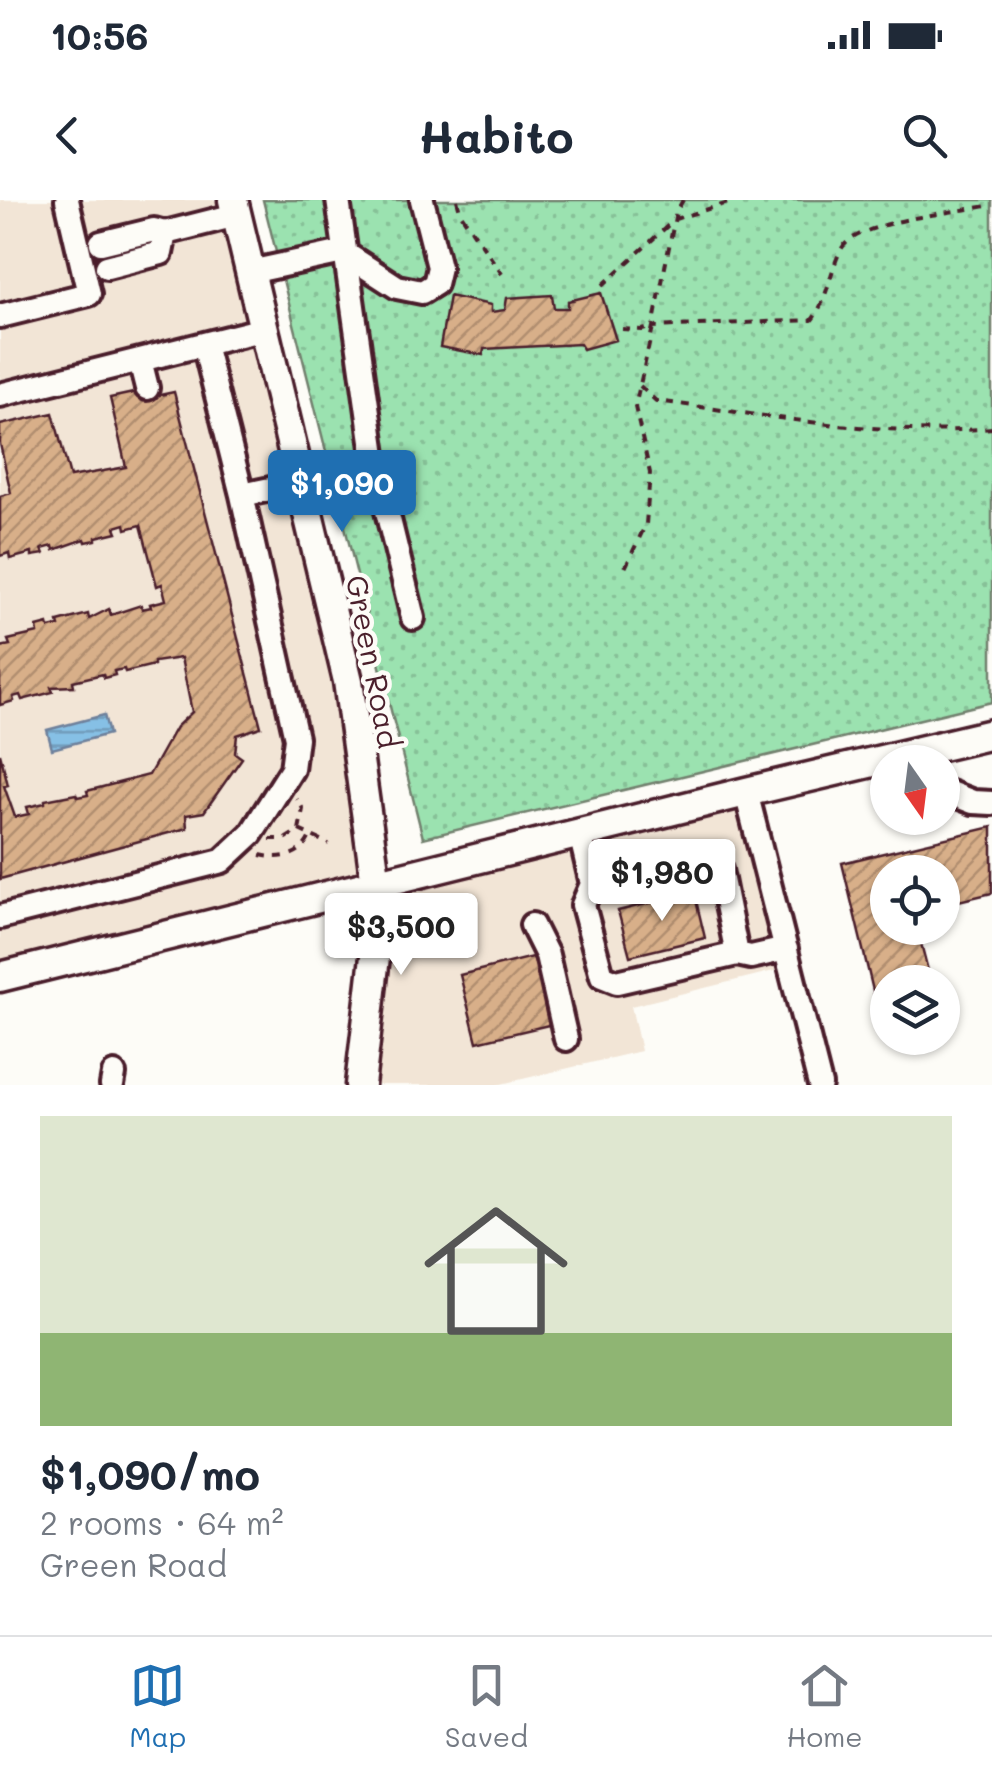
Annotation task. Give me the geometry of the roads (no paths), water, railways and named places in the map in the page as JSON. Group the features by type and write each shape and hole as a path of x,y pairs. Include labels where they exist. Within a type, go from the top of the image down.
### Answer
{"main road":[{"name":"Green Road","path":"234,208 348,681 376,884 378,931 360,1085"},
{"path":"954,745 992,734"},
{"path":"0,976 746,792 870,766"}],"street":[{"path":"0,316 89,294 67,200"},
{"path":"338,200 375,462 413,618"},
{"path":"250,272 343,252 397,287 422,292 435,284 439,267 422,200"},
{"path":"101,244 154,230 166,233 234,208"},
{"path":"108,267 160,254 166,233"},
{"path":"0,394 264,330"},
{"path":"0,917 222,860 251,834 292,769 296,738 204,344"},
{"path":"140,360 148,388"},
{"path":"242,495 299,483"},
{"path":"746,792 820,1085"},
{"path":"960,797 992,803"},
{"path":"580,833 592,884 583,905 602,976 609,980 618,982 737,954 750,957 786,949"},
{"path":"592,884 616,887 715,867 720,870 737,954"},
{"path":"532,924 547,955 566,1039"}],"water":[{"path":"104,715 109,734 52,749 47,730"}]}
